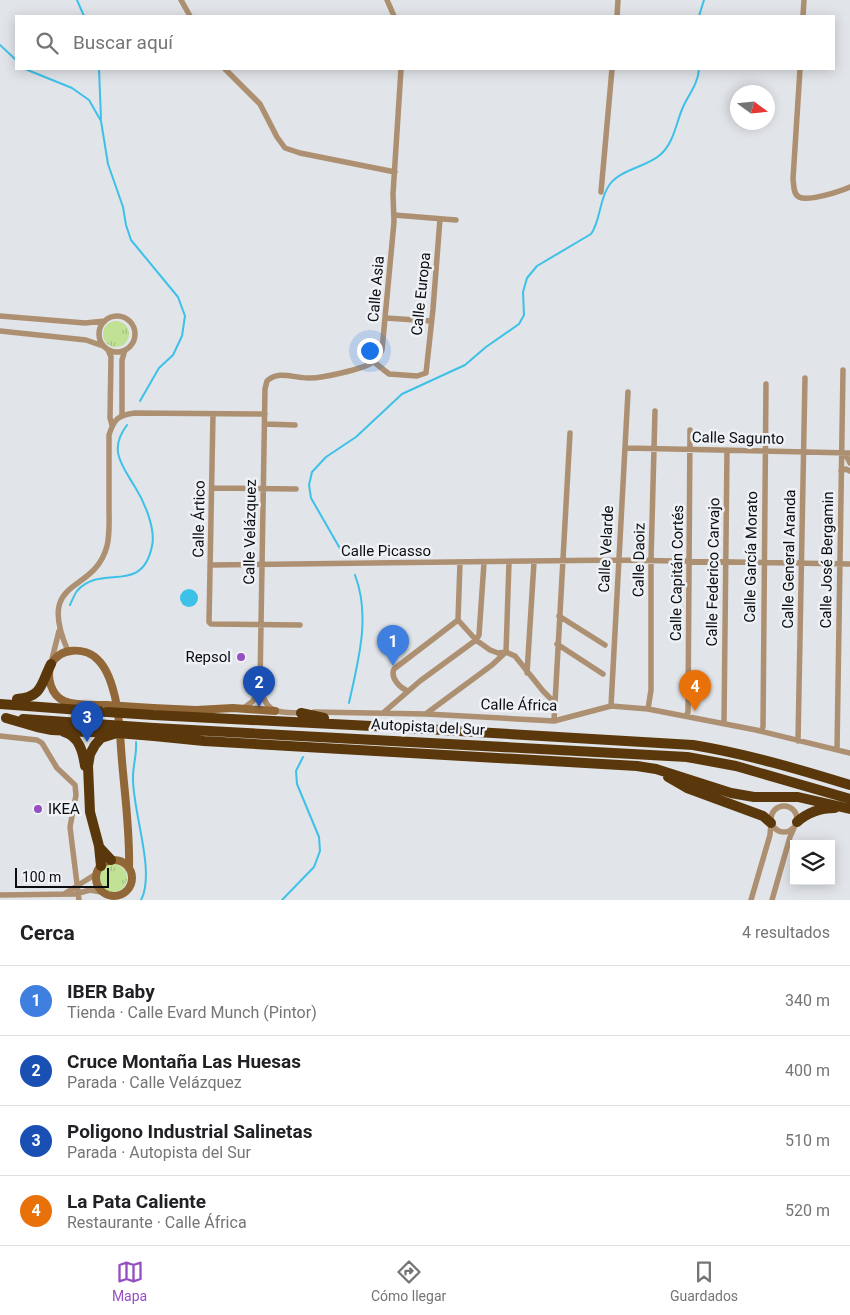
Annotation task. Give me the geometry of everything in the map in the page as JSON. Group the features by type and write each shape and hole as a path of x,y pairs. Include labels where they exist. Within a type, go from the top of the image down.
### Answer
{"highway":[{"path":"18,699 27,698 39,691 51,664"},
{"path":"0,697 72,704"},
{"name":"Autopista del Sur","path":"0,704 153,711 693,745 777,762 850,784"},
{"path":"196,710 324,718 366,722 391,727"},
{"path":"301,713 324,718"},
{"path":"3,717 68,734 77,740 84,758 90,812 99,846 98,870"},
{"name":"Autopista del Sur","path":"3,717 113,730 687,757 736,766 850,799"},
{"path":"52,730 113,730"},
{"path":"87,777 90,754 94,745 113,730"},
{"path":"154,732 204,741 637,766 656,769 732,793 754,797 798,797 850,809"},
{"path":"637,766 651,770 687,788 763,816 771,823"},
{"path":"796,825 805,815 816,810 850,809"},
{"path":"99,846 114,860"}],"street":[{"path":"181,0 189,15"},
{"path":"387,0 394,15"},
{"path":"617,15 618,0"},
{"path":"803,15 804,0"},
{"path":"226,70 260,104 277,137 285,148 300,153 395,172"},
{"name":"Calle Asia","path":"374,362 382,350 386,318 394,216 393,194 401,70"},
{"path":"601,192 612,70"},
{"path":"800,70 793,179 795,194 800,198 806,198 838,192 850,187"},
{"path":"394,216 456,220"},
{"name":"Calle Europa","path":"374,362 389,374 417,376 426,373 434,309 440,219"},
{"path":"0,316 85,324 120,316 134,328 134,341 125,350 120,352 86,340 0,331"},
{"path":"386,318 431,321"},
{"path":"86,340 99,333 104,321"},
{"path":"85,324 99,333 111,356 110,418 112,425"},
{"path":"122,415 122,360 125,350"},
{"name":"Calle Velázquez","path":"275,711 266,705 262,698 260,684 265,389 267,381 276,375 318,378 366,366 374,362"},
{"name":"Calle José Bergamin","path":"837,750 843,370"},
{"name":"Calle General Aranda","path":"798,741 805,378"},
{"name":"Calle García Morato","path":"761,731 766,384"},
{"name":"Calle Velarde","path":"610,706 628,392"},
{"name":"Calle Daoiz","path":"648,709 651,690 651,560 655,411"},
{"name":"Calle Ártico","path":"211,414 212,488 209,622 211,624 262,625"},
{"path":"107,709 72,704 60,698 51,688 49,677 59,631 60,600 65,593 100,562 108,545 109,435 112,425 122,415 265,414"},
{"path":"265,424 296,425"},
{"name":"Calle Capitán Cortés","path":"686,716 688,712 690,430"},
{"path":"554,721 570,433"},
{"name":"Calle Sagunto","path":"625,448 850,453"},
{"name":"Calle Federico Carvajo","path":"724,723 727,450"},
{"path":"841,453 848,457 850,463"},
{"path":"841,471 846,469 850,471"},
{"path":"212,488 296,489"},
{"name":"Calle Picasso","path":"210,565 618,560 850,564"},
{"path":"426,714 492,665 506,652 509,562"},
{"path":"528,673 534,562"},
{"path":"460,563 458,620 476,640 490,650 498,653 506,652 515,656 554,702"},
{"path":"383,713 408,691 476,640 479,635 484,563"},
{"path":"559,616 605,645"},
{"path":"408,691 399,686 393,677 392,672 394,669 458,620"},
{"path":"262,625 300,625"},
{"path":"59,631 68,651"},
{"path":"557,644 603,674"},
{"path":"0,896 64,895 79,897 90,890 117,898 128,890 131,885 129,841 115,694 103,666 88,653 76,650 68,651 55,659 51,664"},
{"name":"Calle Velázquez","path":"243,709 253,701 260,684"},
{"path":"397,700 399,686"},
{"name":"Calle África","path":"275,711 426,714 554,721 610,706 648,709 724,723 850,753"},
{"path":"153,711 217,708 275,711"},
{"path":"0,736 42,742 57,768 75,785 76,795 70,828 79,897"},
{"path":"751,900 770,835 772,814 777,807 790,807 796,813 796,825 790,837 772,900"},
{"path":"771,823 779,832 787,832 796,825"},
{"path":"64,895 126,851 129,841"},
{"path":"114,860 129,868"},
{"path":"98,870 96,884 104,895"},
{"path":"64,895 72,900"}],"green space":[{"path":"116,321 125,325 129,334 125,343 116,347 107,343 103,334 107,325"},
{"path":"113,864 123,868 127,878 123,888 113,892 103,888 99,878 103,868"}],"water":[{"path":"185,589 193,589 198,594 196,605 185,607 180,602 180,594"}],"waterway":[{"path":"77,0 84,15"},
{"path":"699,15 704,0"},
{"path":"0,45 15,59"},
{"path":"27,70 72,88 89,100 101,121 108,164 123,207 131,240 178,297 185,316 182,336 173,355 159,368 140,401"},
{"path":"99,70 101,119"},
{"path":"342,552 311,498 309,485 312,472 326,457 356,437 402,394 465,365 486,347 519,324 524,315 523,292 527,278 537,266 591,234 597,222 606,190 615,179 627,171 654,159 665,150 672,139 683,107 695,84 699,70"},
{"path":"70,605 77,591 87,583 97,579 130,575 139,570 147,561 152,546 153,539 148,515 119,457 118,442 127,425"},
{"path":"349,703 359,655 363,623 360,591 355,575"},
{"path":"136,742 133,773 134,791 146,874 145,888 141,900"},
{"path":"282,900 314,867 320,851 319,837 297,784 296,771 303,757"}],"place":[{"name":"Repsol","path":"241,657"},
{"name":"IBER Baby","path":"393,666"},
{"name":"Cruce Montaña Las Huesas","path":"259,707"},
{"name":"La Pata Caliente","path":"695,711"},
{"name":"Poligono Industrial Salinetas","path":"87,742"},
{"name":"IKEA","path":"38,809"}]}
